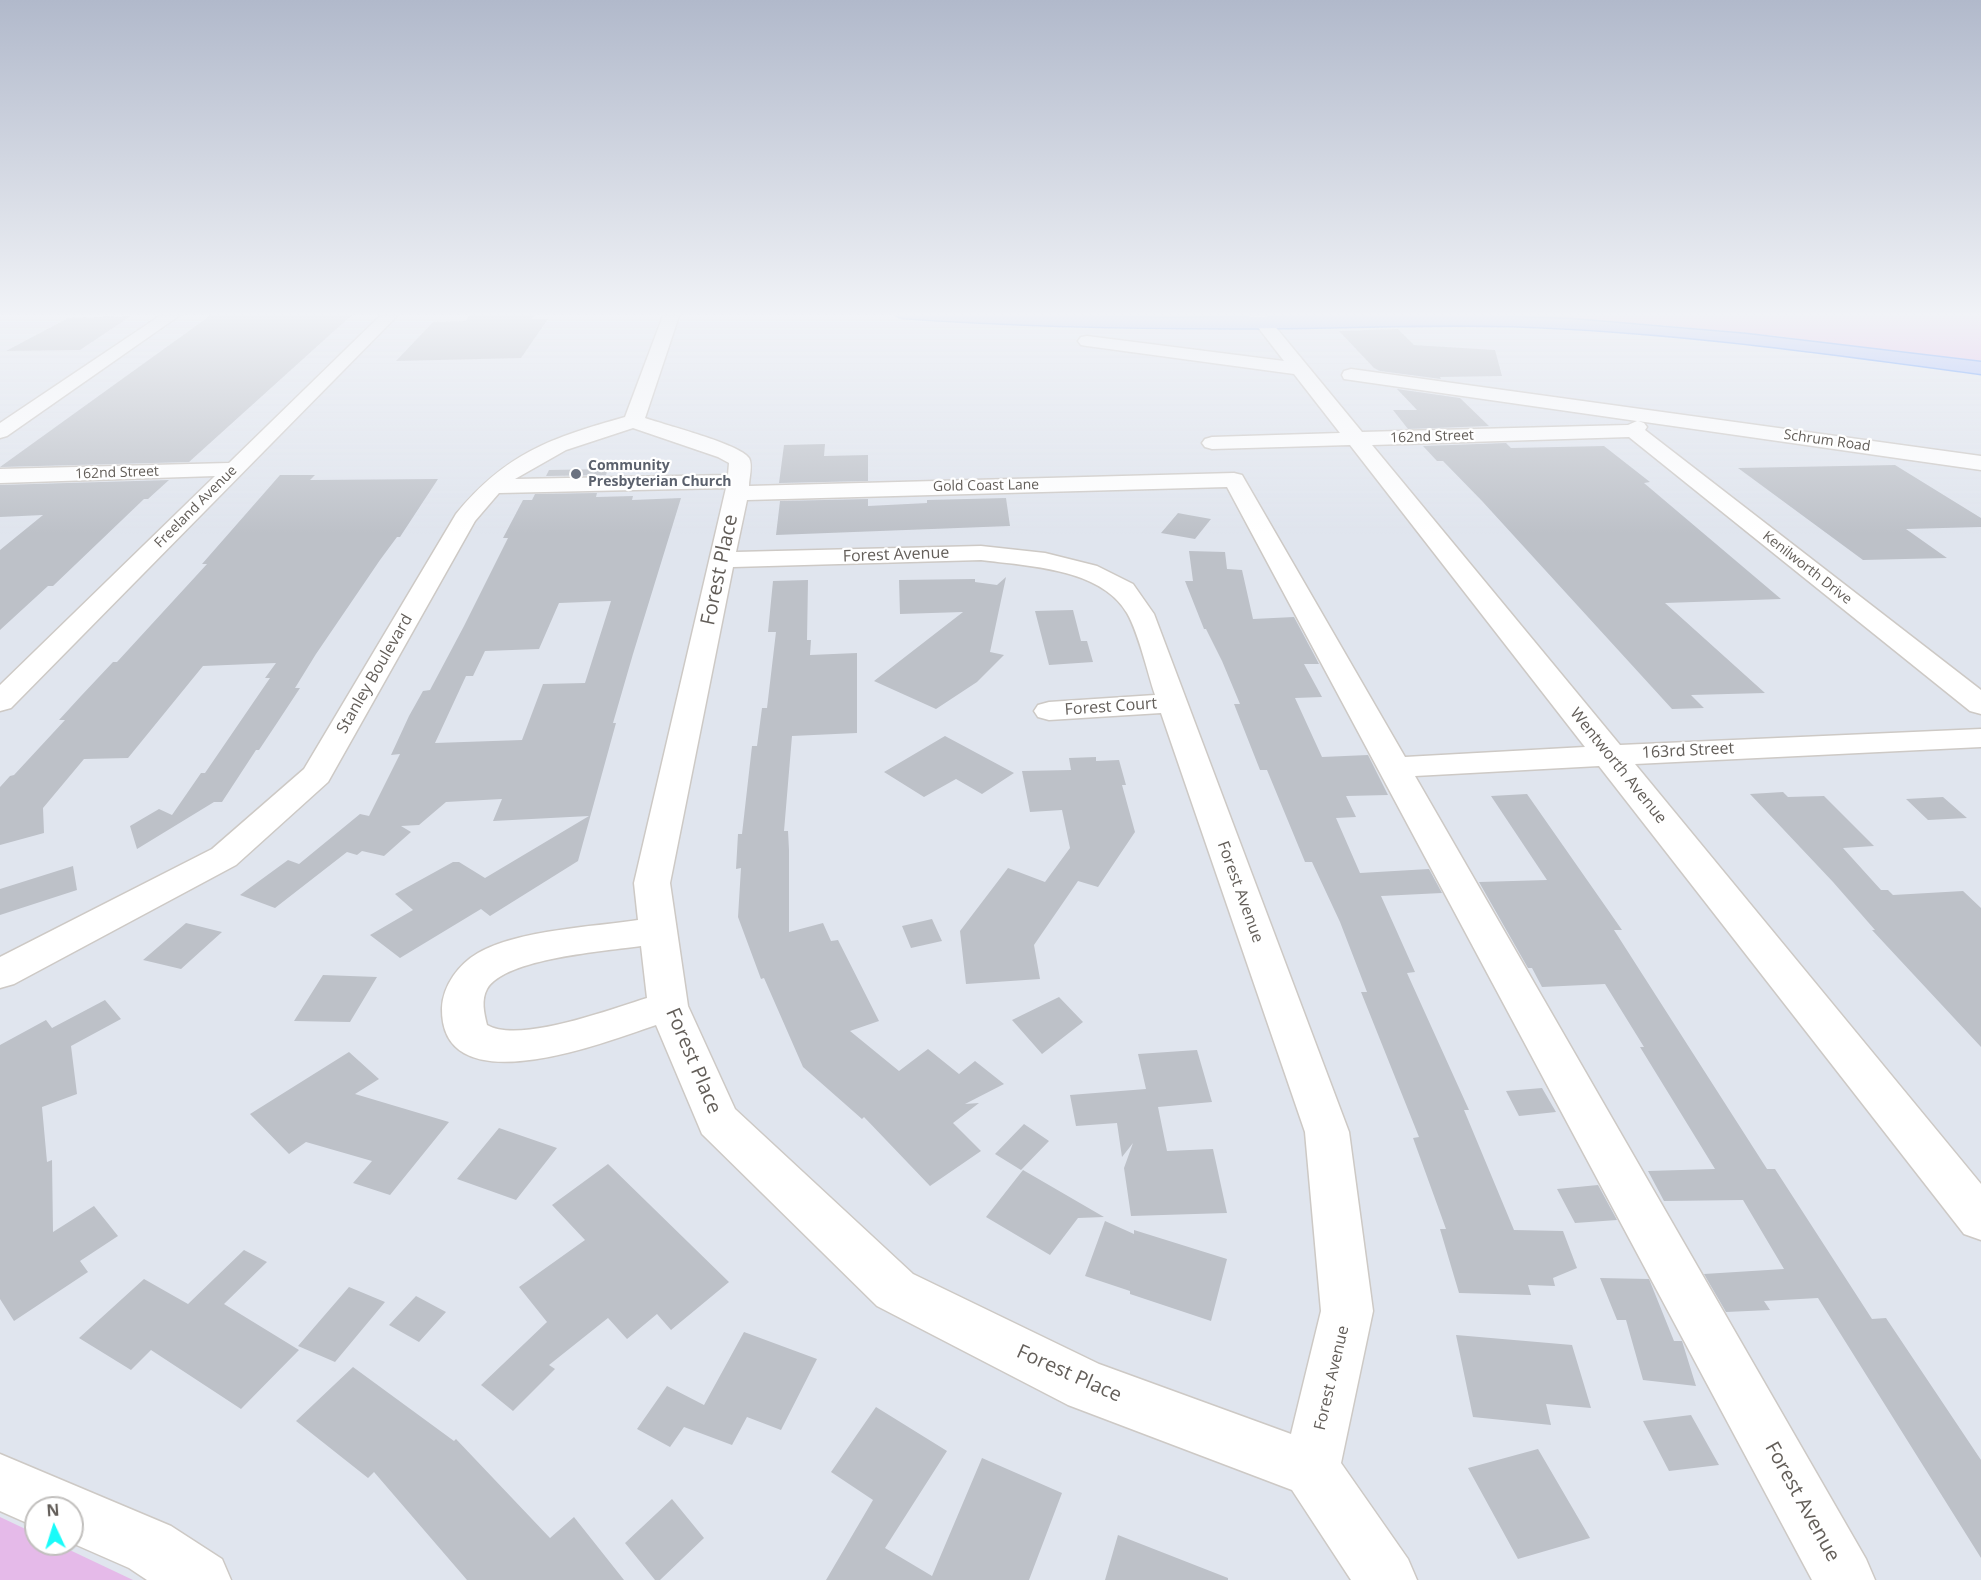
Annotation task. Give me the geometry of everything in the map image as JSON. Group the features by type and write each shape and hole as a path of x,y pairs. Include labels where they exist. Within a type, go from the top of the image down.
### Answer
{"street":[{"path":"0,432 67,387"},
{"name":"Freeland Avenue","path":"0,702 318,387"},
{"path":"634,421 646,387"},
{"name":"Wentworth Avenue","path":"1314,387 1981,1219"},
{"name":"Schrum Road","path":"1420,387 1640,424 1981,463"},
{"name":"Stanley Boulevard","path":"0,974 224,857 317,775 464,519 492,486 532,458 576,437 634,421"},
{"name":"Forest Place","path":"634,421 726,452 740,461 738,487 723,560 652,883 668,1006 718,1121 895,1290 1087,1386 1311,1469"},
{"name":"162nd Street","path":"1212,443 1357,439 1640,424"},
{"name":"Kenilworth Drive","path":"1640,424 1981,705"},
{"path":"1956,459 1981,474"},
{"name":"162nd Street","path":"0,476 235,469"},
{"name":"Gold Coast Lane","path":"492,486 738,487 1234,480"},
{"name":"Forest Avenue","path":"1234,480 1845,1580"},
{"name":"Forest Avenue","path":"723,560 981,553 1099,566 1124,590 1141,614 1327,1132 1347,1311 1311,1469"},
{"name":"Forest Court","path":"1049,711 1172,703"},
{"name":"163rd Street","path":"1394,767 1610,754 1981,738"},
{"path":"659,930 534,948 504,957 477,972 463,992 461,1015 468,1034 490,1045 515,1046 543,1042 668,1006"},
{"path":"1311,1469 1387,1580"},
{"path":"0,1482 32,1496"},
{"path":"84,1518 150,1547 201,1580"}],"shaded area":[{"path":"0,1517 24,1528 24,1556 82,1556 133,1580 0,1580"}],"building":[{"path":"111,387 272,387 189,462 0,467"},
{"path":"1397,389 1460,398 1489,426 1408,429 1393,410 1417,410"},
{"path":"1506,443 1511,448 1604,446 1650,482 1644,483 1781,599 1665,603 1765,693 1691,695 1704,708 1672,709 1482,501 1443,461 1437,461 1423,446"},
{"path":"825,444 824,456 868,455 868,481 779,483 784,445"},
{"path":"1895,465 1981,518 1981,527 1906,529 1947,558 1863,560 1738,468"},
{"path":"608,469 606,475 546,476 549,470"},
{"path":"280,475 315,475 310,480 438,479 400,537 397,537 380,560 316,654 295,688 300,688 222,802 214,802 137,849 130,826 159,809 172,815 201,773 205,773 270,678 265,678 276,663 203,666 128,758 84,759 43,808 44,833 0,845 0,787 65,720 59,720 81,696 113,662 117,662 207,564 202,564"},
{"path":"169,480 148,499 144,499 53,586 48,586 0,630 0,550 43,515 0,517 0,485"},
{"path":"597,493 596,497 633,496 632,500 681,498 613,723 616,723 578,861 490,916 481,909 400,958 370,935 413,910 395,894 453,862 459,862 485,878 589,816 493,821 502,799 446,802 419,825 401,826 411,832 384,856 362,851 357,855 347,852 275,908 240,895 288,860 299,864 360,814 369,816 400,754 391,755 409,716 423,691 430,690 464,626 508,538 503,538 523,500 532,500 535,494","holes":["611,601 585,683 543,684 522,740 435,743 466,676 473,676 485,651 539,649 559,603"]},
{"path":"1006,498 1010,526 776,535 780,501 868,499 868,506 927,503 927,500"},
{"path":"1178,513 1211,519 1195,539 1161,533"},
{"path":"1189,551 1225,552 1227,569 1242,570 1253,619 1294,617 1319,664 1304,664 1322,697 1295,698 1322,757 1368,755 1388,795 1346,796 1356,817 1336,818 1360,873 1429,869 1442,893 1381,896 1415,972 1407,973 1469,1110 1464,1110 1514,1230 1563,1231 1577,1268 1553,1278 1555,1286 1528,1285 1531,1295 1459,1293 1440,1229 1446,1229 1413,1138 1419,1137 1361,992 1367,992 1340,922 1312,862 1305,862 1267,770 1260,770 1234,704 1240,704 1222,661 1204,629 1185,581 1193,581"},
{"path":"1006,577 990,652 1004,655 977,682 936,709 874,681 963,612 900,614 899,580 975,579 975,582 997,585"},
{"path":"808,580 807,640 811,640 810,655 857,653 857,733 792,736 784,831 788,831 789,850 789,932 823,923 831,941 838,940 879,1021 850,1031 899,1071 928,1049 959,1074 975,1061 1004,1084 965,1104 979,1103 953,1123 981,1151 930,1186 864,1117 862,1119 803,1067 764,978 761,979 738,917 741,868 736,869 738,834 742,834 752,746 757,746 762,708 767,708 776,632 768,632 773,581"},
{"path":"1073,610 1081,641 1087,641 1093,662 1049,665 1035,611"},
{"path":"945,736 1014,773 982,794 956,779 924,797 884,772"},
{"path":"1096,757 1096,761 1119,760 1126,785 1122,785 1135,832 1098,887 1078,881 1034,945 1040,979 966,984 960,931 1008,868 1045,882 1070,848 1062,810 1030,812 1022,771 1071,770 1069,758"},
{"path":"1783,792 1788,797 1824,796 1874,846 1843,848 1881,890 1888,890 1893,895 1963,891 1981,908 1981,1047 1872,930 1875,930 1833,882 1750,794"},
{"path":"1527,794 1622,930 1614,930 1767,1169 1775,1169 1872,1319 1886,1318 1981,1460 1981,1558 1818,1298 1764,1301 1770,1310 1726,1312 1704,1274 1784,1269 1743,1200 1664,1201 1648,1171 1715,1169 1640,1047 1644,1047 1605,984 1542,987 1532,968 1528,968 1479,882 1547,880 1491,796"},
{"path":"1943,797 1967,818 1928,820 1906,799"},
{"path":"73,866 77,890 0,915 0,889"},
{"path":"932,919 942,941 911,948 902,926"},
{"path":"186,923 222,932 181,969 143,960"},
{"path":"323,975 377,977 350,1022 294,1021"},
{"path":"1059,997 1083,1022 1042,1054 1012,1020"},
{"path":"105,1000 121,1019 71,1046 77,1094 42,1107 47,1162 52,1160 53,1232 94,1206 118,1236 80,1261 88,1272 14,1321 0,1299 0,1045 46,1020 52,1028"},
{"path":"1197,1050 1212,1102 1158,1107 1167,1151 1213,1149 1227,1213 1131,1216 1124,1168 1133,1143 1122,1157 1117,1123 1076,1126 1070,1095 1146,1089 1138,1054"},
{"path":"349,1052 379,1079 355,1094 449,1122 390,1195 353,1183 372,1161 306,1142 289,1154 250,1114"},
{"path":"1542,1088 1556,1112 1519,1116 1506,1091"},
{"path":"1024,1124 1049,1141 1021,1170 995,1154"},
{"path":"499,1128 557,1148 516,1200 457,1179"},
{"path":"608,1164 729,1282 671,1330 657,1314 627,1339 608,1318 549,1365 555,1369 513,1411 481,1385 547,1322 519,1287 585,1240 552,1205"},
{"path":"1023,1170 1104,1217 1078,1218 1050,1255 986,1217"},
{"path":"1598,1185 1617,1220 1575,1223 1557,1189"},
{"path":"1105,1221 1134,1234 1134,1230 1227,1259 1211,1321 1130,1294 1130,1291 1085,1276"},
{"path":"244,1250 267,1262 224,1304 299,1350 241,1409 151,1350 131,1370 79,1338 144,1279 188,1304"},
{"path":"1600,1278 1649,1279 1674,1341 1682,1341 1696,1386 1643,1380 1626,1320 1617,1320"},
{"path":"349,1287 385,1302 335,1362 298,1346"},
{"path":"416,1296 446,1312 419,1342 389,1325"},
{"path":"744,1332 817,1359 781,1430 747,1417 732,1445 684,1427 670,1447 637,1429 667,1386 704,1405"},
{"path":"1456,1335 1572,1345 1591,1408 1546,1404 1551,1425 1473,1417"},
{"path":"353,1367 454,1441 456,1439 550,1538 574,1517 624,1580 467,1580 374,1472 368,1478 296,1421"},
{"path":"876,1407 947,1451 885,1548 932,1576 982,1458 1062,1493 1029,1580 826,1580 873,1500 831,1472"},
{"path":"1691,1415 1719,1465 1669,1471 1643,1421"},
{"path":"1538,1449 1590,1538 1518,1559 1468,1468"},
{"path":"672,1499 704,1538 660,1580 655,1580 625,1543"},
{"path":"1118,1535 1228,1578 1228,1580 1105,1580"}],"place":[{"name":"Community Presbyterian Church","path":"576,474"}]}
